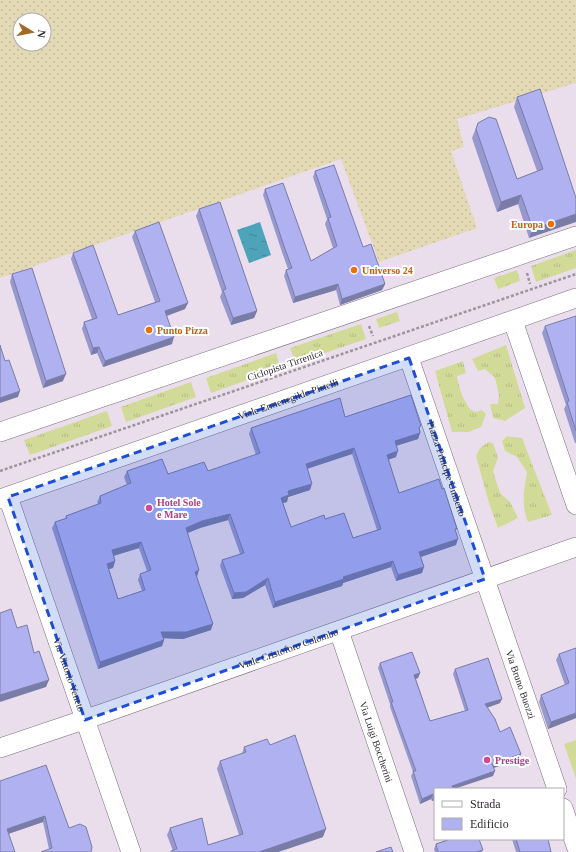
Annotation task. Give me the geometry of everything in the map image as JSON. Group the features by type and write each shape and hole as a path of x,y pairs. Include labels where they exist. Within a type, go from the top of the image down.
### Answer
{"street":[{"path":"0,432 576,236"},
{"name":"Viale Ermenegildo Pistelli","path":"4,498 409,358 576,298"},
{"path":"513,321 576,506"},
{"name":"Piazza Principe Umberto","path":"409,358 485,579"},
{"name":"Via Vittorio Veneto","path":"4,498 85,720 131,852"},
{"name":"Viale Cristoforo Colombo","path":"0,748 85,720 576,547"},
{"name":"Via Bruno Buozzi","path":"485,579 556,788"},
{"name":"Via Luigi Boccherini","path":"339,631 414,852"},
{"path":"564,811 576,846"}],"path":[{"name":"Ciclopista Tirrenica","path":"0,471 576,274"}],"highlighted area":[{"path":"409,358 485,579 85,720 8,497"}],"green space":[{"path":"576,250 576,268 536,282 531,266"},
{"path":"517,270 520,281 498,289 494,278"},
{"path":"397,312 400,321 379,328 376,319"},
{"path":"361,324 366,339 296,363 290,348"},
{"path":"506,345 525,408 505,421 493,418 490,404 498,404 499,395 495,378 485,369 478,371 472,359"},
{"path":"276,353 281,368 211,393 206,378"},
{"path":"463,361 466,373 457,376 462,394 471,410 476,412 482,410 486,414 481,427 468,432 452,432 435,371"},
{"path":"191,382 196,397 126,422 121,407"},
{"path":"107,411 112,426 30,455 24,440"},
{"path":"507,436 522,438 552,515 528,522 524,509 524,491 527,472 517,457 505,451 502,441"},
{"path":"488,442 493,443 498,458 493,471 500,493 510,502 518,518 498,528 489,503 476,456 480,448"},
{"path":"576,740 576,779 564,744"}],"sand":[{"path":"0,0 576,0 576,83 457,119 464,147 451,151 477,228 379,262 341,159 0,278"}],"water":[{"path":"260,222 271,255 249,263 237,230"}],"building":[{"path":"540,89 576,198 576,214 533,229 521,195 501,202 476,129 478,123 489,117 496,119 517,179 543,169 517,97"},
{"path":"334,165 363,247 371,244 385,284 342,299 338,284 295,297 286,270 292,268 265,189 283,183 311,261 337,246 328,218 331,217 315,171"},
{"path":"220,202 257,311 233,318 223,290 226,289 199,209"},
{"path":"159,222 188,303 165,311 174,337 105,361 99,347 93,348 84,322 97,318 73,253 93,245 118,315 160,301 135,231"},
{"path":"32,268 66,374 46,381 12,274"},
{"path":"576,316 576,431 567,402 569,401 545,326"},
{"path":"0,345 5,361 9,360 20,391 0,398"},
{"path":"411,395 421,426 419,427 420,433 395,441 398,451 387,455 399,493 439,479 442,489 444,488 457,529 455,529 458,539 419,552 424,567 398,575 393,561 343,577 344,579 275,602 268,578 246,592 234,593 222,560 244,553 230,514 202,521 186,528 199,570 195,572 213,624 186,632 161,632 164,640 100,662 55,522 67,518 66,516 101,503 100,496 131,483 127,471 162,459 168,474 204,462 208,471 260,453 251,428 340,398 345,417","holes":["354,448 381,529 353,538 344,513 325,519 324,515 291,527 281,498 289,495 288,491 312,484 306,464","141,542 151,570 140,574 145,590 118,599 107,564 115,561 112,550"]},
{"path":"11,609 17,628 27,625 34,653 39,651 49,680 0,695 0,613"},
{"path":"576,648 576,713 551,722 541,695 569,683 559,654"},
{"path":"412,652 420,673 414,675 430,721 468,710 455,669 488,658 502,699 485,704 495,719 500,732 510,727 521,754 492,764 495,771 452,786 453,788 434,788 434,796 433,794 422,799 413,771 416,771 391,702 393,702 380,663"},
{"path":"295,735 326,829 259,852 171,852 177,849 170,828 202,818 208,845 243,834 220,761 246,752 244,747 267,739 270,745"},
{"path":"46,765 69,828 80,824 86,827 92,847 91,852 41,852 52,848 45,816 7,829 15,852 0,852 0,781"},
{"path":"448,840 479,840 483,850 476,852 438,852 436,844"},
{"path":"516,840 548,840 551,852 520,852"},
{"path":"391,847 393,852 376,852"}],"place":[{"name":"Europa","path":"551,224"},
{"name":"Universo 24","path":"354,270"},
{"name":"Punto Pizza","path":"149,330"},
{"name":"Hotel Sole e Mare","path":"149,508"},
{"name":"Prestige","path":"487,760"}]}
